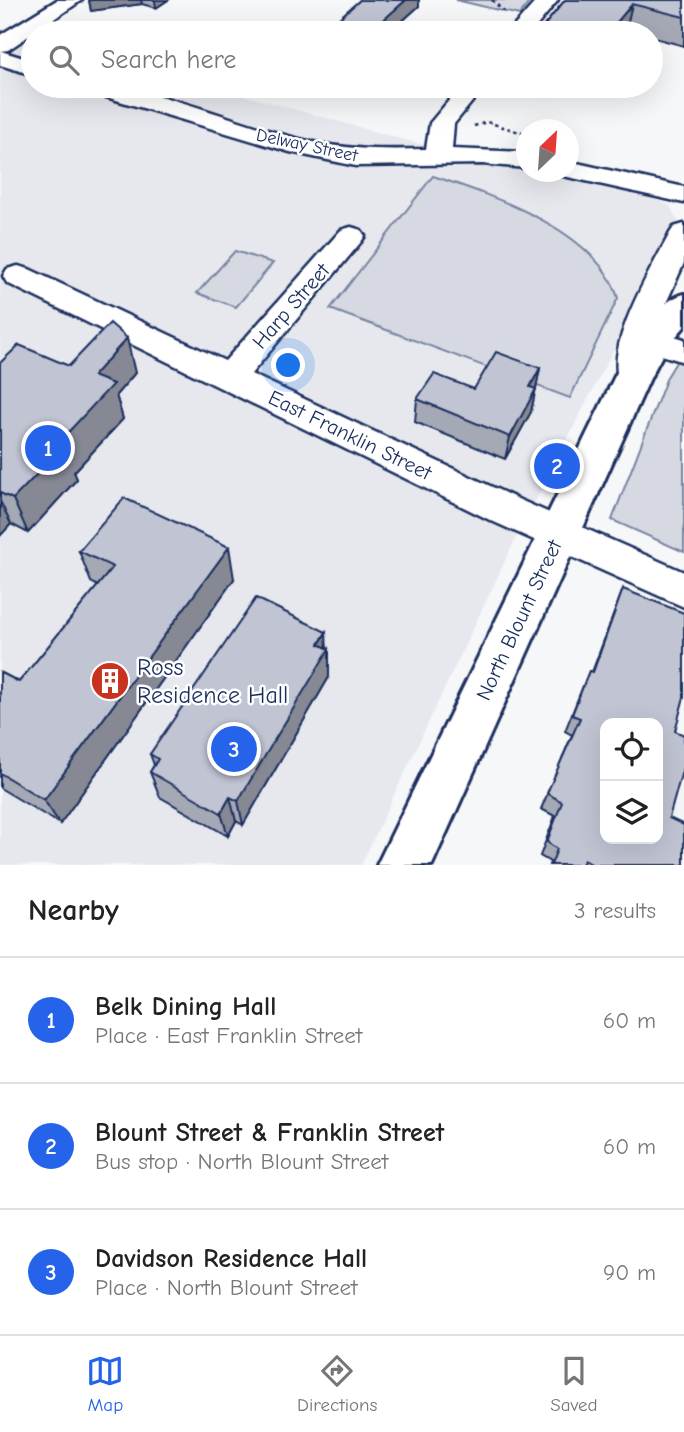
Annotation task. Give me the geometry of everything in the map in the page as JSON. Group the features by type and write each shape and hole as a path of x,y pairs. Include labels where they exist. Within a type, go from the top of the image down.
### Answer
{"main road":[{"name":"North Blount Street","path":"404,865 633,376 684,305"}],"street":[{"path":"38,21 72,0"},
{"path":"530,21 548,0"},
{"path":"0,45 21,32"},
{"path":"0,58 21,64"},
{"name":"Delway Street","path":"134,98 299,147 356,158 482,156 516,159"},
{"path":"438,158 442,123 462,98"},
{"path":"579,171 684,195"},
{"name":"North Blount Street","path":"658,343 639,324 684,233"},
{"name":"Harp Street","path":"230,377 351,236"},
{"name":"East Franklin Street","path":"18,276 559,535 684,590"}],"path":[{"path":"492,0 505,13"},
{"path":"470,127 487,122 516,131"}],"shaded area":[{"path":"456,0 531,0 519,15"},
{"path":"21,40 21,98 253,98 485,162 516,165 516,182 579,182 579,179 656,199 670,206 679,223 514,542 361,865 0,865 0,53"},
{"path":"433,176 485,194 541,219 589,253 607,274 618,298 570,398 330,309"},
{"path":"235,251 273,263 236,307 197,293"},
{"path":"684,349 684,552 612,520 667,377"}],"building":[{"path":"360,0 406,0 382,21 336,21"},
{"path":"565,0 684,0 684,17 632,4 618,21 548,21"},
{"path":"110,323 127,338 93,376 113,384 59,442 65,445 13,499 0,493 0,363 19,345 69,366"},
{"path":"496,352 540,368 530,387 536,389 510,437 417,399 434,374 474,389"},
{"name":"Ross Residence Hall","path":"124,498 229,547 44,800 0,773 0,672 19,682 113,567 79,551"},
{"path":"623,589 684,613 684,697 675,731 684,735 684,764 669,818 684,825 684,865 593,865 584,860 582,865 551,865 557,849 547,842 562,802 547,793 580,718 572,715 589,671 593,672"},
{"path":"256,598 326,632 319,644 329,649 238,801 230,797 221,813 150,772 158,759 150,754"}],"place":[{"name":"Belk Dining Hall","path":"48,448"},
{"name":"Blount Street & Franklin Street","path":"557,466"},
{"name":"Ross Residence Hall","path":"110,681"},
{"name":"Davidson Residence Hall","path":"234,749"}]}
